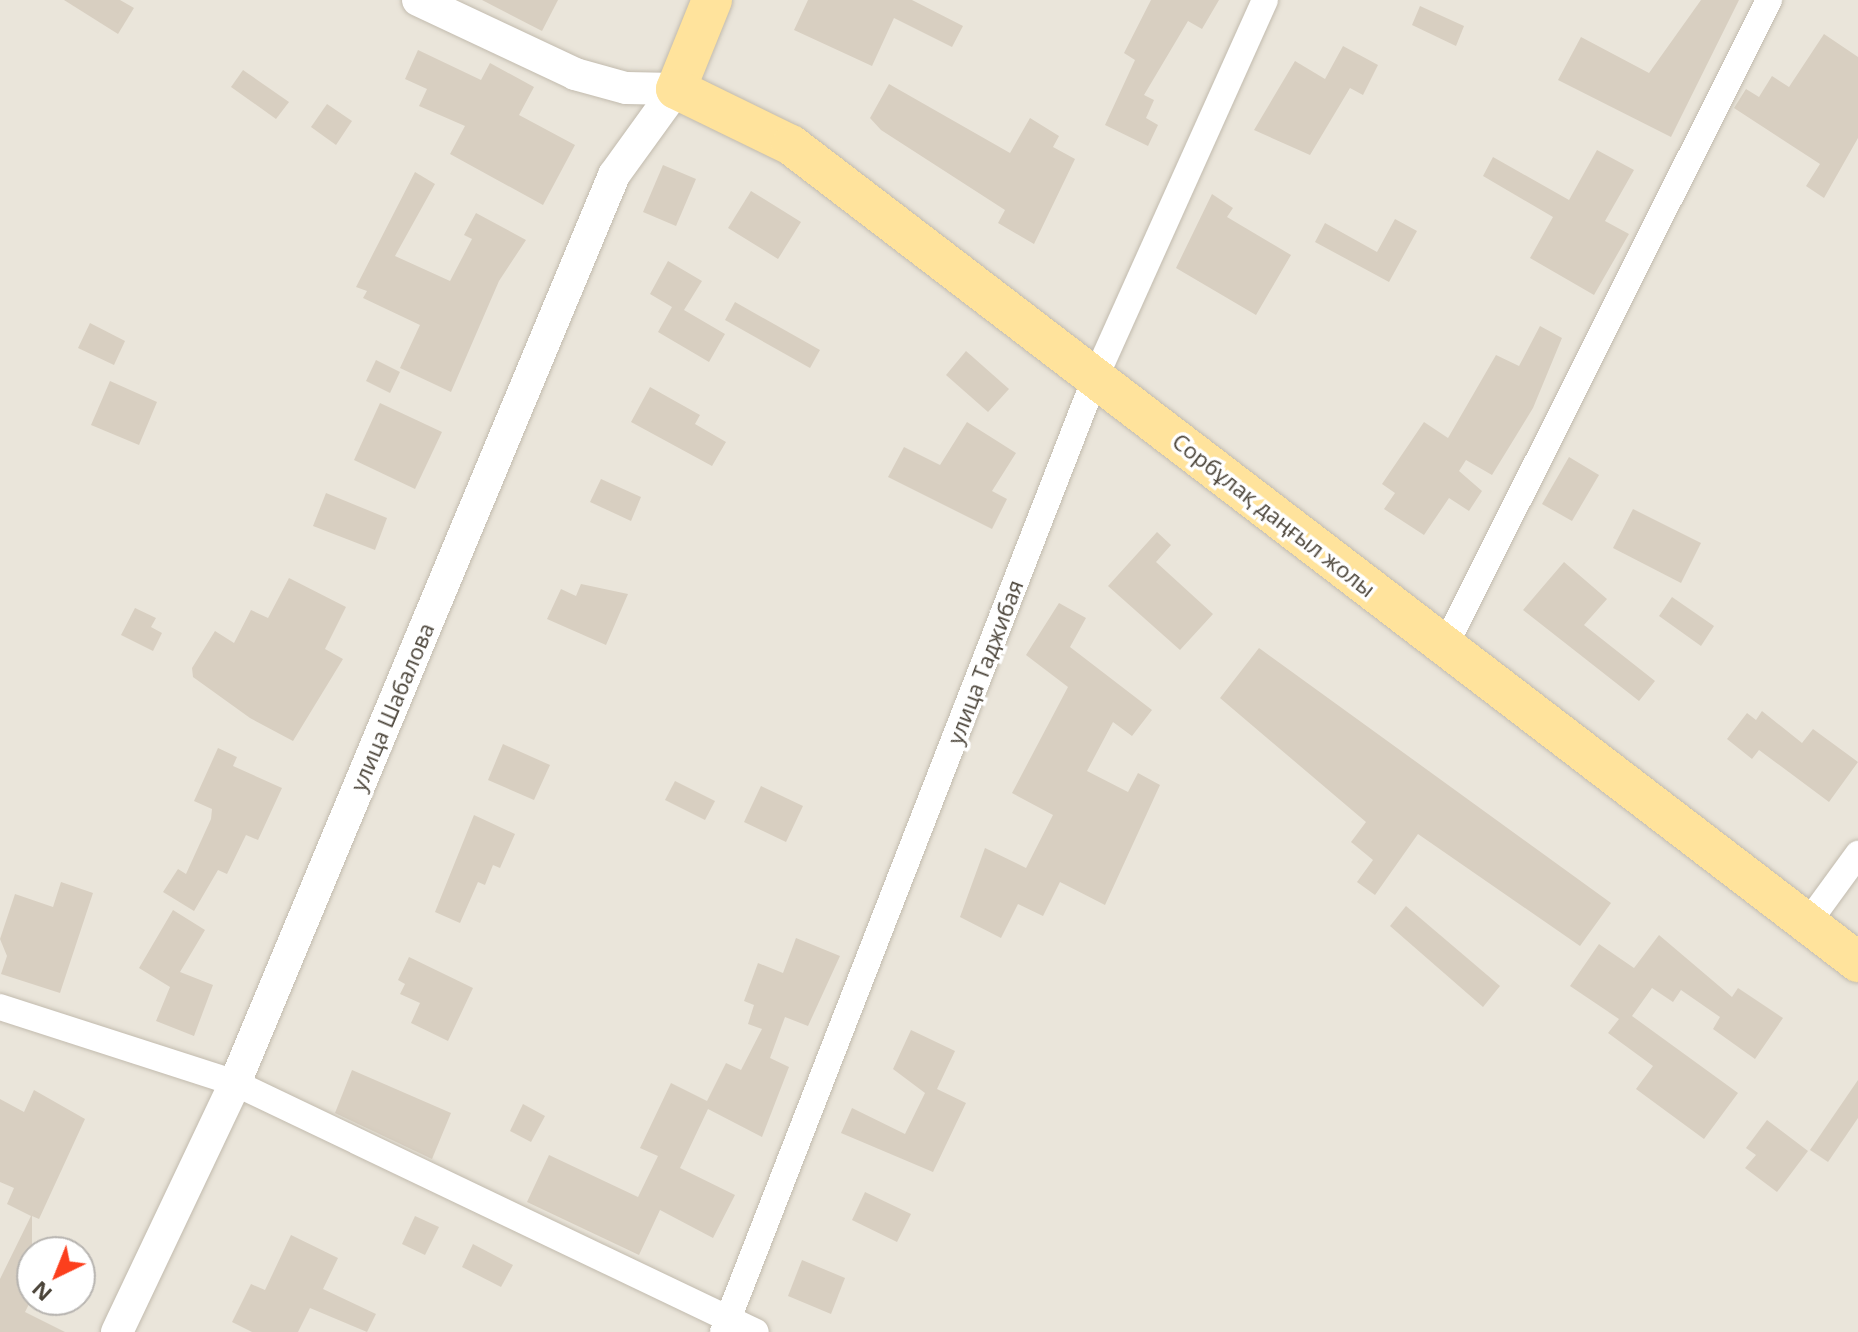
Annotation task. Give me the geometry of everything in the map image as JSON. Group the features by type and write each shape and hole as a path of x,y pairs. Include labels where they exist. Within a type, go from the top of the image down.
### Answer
{"main road":[{"path":"676,89 712,0"},
{"name":"Сорбұлақ даңғыл жолы","path":"676,89 791,145 1858,962"}],"street":[{"path":"418,0 575,74 626,88 676,89"},
{"name":"улица Таджибая","path":"726,1325 1096,376 1265,0"},
{"path":"1444,648 1769,0"},
{"name":"улица Шабалова","path":"117,1332 235,1083 614,175 676,89"},
{"path":"1807,924 1858,854"},
{"path":"0,1007 235,1083 726,1325 756,1332"}],"shaded area":[{"path":"0,0 1858,0 1858,1332 0,1332"}],"building":[{"path":"64,0 120,0 134,8 118,34"},
{"path":"482,0 558,0 542,31"},
{"path":"808,0 912,0 963,26 952,47 894,18 872,66 794,30"},
{"path":"1151,0 1219,0 1202,29 1188,21 1144,95 1154,100 1146,118 1158,125 1148,146 1105,125 1135,60 1124,53"},
{"path":"1701,0 1739,0 1671,137 1558,80 1581,37 1649,73"},
{"path":"1420,6 1464,26 1456,46 1412,25"},
{"path":"1824,34 1858,57 1858,138 1824,198 1806,186 1820,164 1734,108 1746,89 1759,97 1772,76 1789,87"},
{"path":"1343,46 1378,65 1363,95 1350,88 1310,155 1254,130 1295,61 1325,79"},
{"path":"418,50 481,80 490,63 534,87 519,115 575,145 543,205 450,154 465,126 419,106 427,89 405,79"},
{"path":"243,70 289,102 276,119 231,87"},
{"path":"889,84 1010,153 1030,118 1059,136 1053,147 1075,159 1034,244 998,223 1005,210 881,130 870,118"},
{"path":"327,104 352,121 336,145 311,127"},
{"path":"1597,150 1634,170 1605,221 1629,234 1594,295 1530,258 1553,217 1483,176 1493,157 1569,200"},
{"path":"663,165 696,179 676,226 643,212"},
{"path":"415,172 435,184 395,256 450,281 472,239 464,235 476,213 526,240 499,281 451,392 400,368 420,325 363,298 367,291 356,287"},
{"path":"751,191 801,222 778,259 728,228"},
{"path":"1212,194 1233,208 1227,217 1291,255 1256,315 1176,268"},
{"path":"1395,219 1417,231 1389,282 1315,242 1325,223 1377,252"},
{"path":"668,261 702,281 684,310 725,334 709,362 658,332 672,307 650,294"},
{"path":"735,302 820,350 810,368 725,320"},
{"path":"90,323 125,341 114,365 78,348"},
{"path":"1540,326 1562,338 1533,408 1492,475 1466,460 1459,471 1482,491 1469,511 1449,498 1424,535 1384,509 1395,493 1382,484 1424,422 1448,438 1496,355 1519,366"},
{"path":"966,351 1009,389 988,412 946,375"},
{"path":"376,360 400,372 390,393 366,381"},
{"path":"110,381 157,402 139,445 91,425"},
{"path":"650,387 700,415 695,424 726,442 712,466 631,422"},
{"path":"380,403 442,432 415,489 354,460"},
{"path":"967,422 1016,453 992,491 1007,499 992,529 888,477 904,447 940,465"},
{"path":"1569,457 1599,475 1572,521 1542,504"},
{"path":"601,479 641,497 631,521 590,502"},
{"path":"326,493 387,518 375,550 313,526"},
{"path":"1633,509 1701,543 1681,583 1613,548"},
{"path":"1157,532 1171,545 1156,562 1213,614 1180,650 1108,586"},
{"path":"1564,562 1607,599 1584,625 1655,681 1639,701 1523,610"},
{"path":"289,578 346,607 325,649 343,659 293,741 250,718 193,677 192,668 215,631 234,643 251,610 268,618"},
{"path":"581,584 628,594 606,645 547,619 561,589 576,596"},
{"path":"1672,597 1714,626 1701,646 1659,616"},
{"path":"1059,603 1086,618 1070,647 1152,710 1132,736 1113,722 1087,771 1128,792 1138,773 1160,785 1105,905 1060,882 1043,916 1018,904 1001,938 960,917 985,848 1026,868 1053,815 1012,793 1068,687 1026,655"},
{"path":"135,608 156,618 151,627 162,633 153,651 121,635"},
{"path":"1259,648 1611,903 1580,946 1418,834 1375,895 1357,882 1373,860 1351,842 1366,822 1220,698"},
{"path":"1762,711 1802,743 1813,729 1858,762 1829,802 1759,750 1752,759 1727,739 1747,713 1756,720"},
{"path":"503,744 550,765 534,800 488,780"},
{"path":"218,748 237,757 233,766 282,788 258,840 246,835 227,874 218,870 194,911 163,892 178,869 186,874 211,819 212,809 194,801"},
{"path":"675,781 715,801 705,820 665,800"},
{"path":"761,786 803,806 786,842 744,822"},
{"path":"474,815 515,834 500,868 493,865 485,885 478,882 460,923 435,912"},
{"path":"61,882 93,893 60,993 1,974 7,956 0,939 15,894 53,907"},
{"path":"1406,906 1500,986 1483,1007 1390,926"},
{"path":"173,910 205,930 180,972 213,985 194,1036 156,1021 170,987 139,968"},
{"path":"1659,935 1732,997 1738,988 1783,1018 1755,1059 1713,1029 1720,1017 1681,990 1673,1002 1652,988 1632,1016 1738,1093 1704,1139 1636,1089 1653,1066 1608,1033 1619,1019 1570,986 1599,944 1634,968"},
{"path":"796,938 840,956 808,1026 785,1017 770,1058 789,1067 762,1137 708,1109 680,1168 735,1195 713,1238 660,1210 639,1255 527,1202 549,1155 638,1197 658,1156 640,1148 671,1083 707,1101 726,1063 741,1070 762,1029 748,1024 754,1005 744,1001 758,963 783,973"},
{"path":"409,957 473,988 448,1041 411,1023 420,1003 400,994 405,984 398,980"},
{"path":"911,1030 955,1051 937,1089 966,1103 933,1172 841,1133 852,1108 905,1134 925,1093 893,1069"},
{"path":"352,1070 451,1113 432,1159 335,1113"},
{"path":"1858,1080 1858,1118 1828,1162 1810,1150"},
{"path":"34,1090 85,1119 39,1219 32,1216 32,1236 21,1236 31,1216 7,1204 14,1188 0,1182 0,1099 24,1112"},
{"path":"523,1104 545,1116 531,1142 510,1131"},
{"path":"1767,1120 1808,1151 1777,1192 1745,1168 1756,1155 1746,1148"},
{"path":"865,1192 911,1214 897,1242 852,1220"},
{"path":"415,1216 439,1227 425,1255 402,1244"},
{"path":"291,1235 338,1258 323,1289 376,1314 367,1332 310,1308 298,1332 252,1332 232,1322 251,1284 265,1290"},
{"path":"473,1244 513,1265 501,1287 462,1267"},
{"path":"16,1246 16,1316 33,1316 65,1332 0,1332 0,1279"},
{"path":"802,1260 845,1278 831,1314 788,1296"}]}
